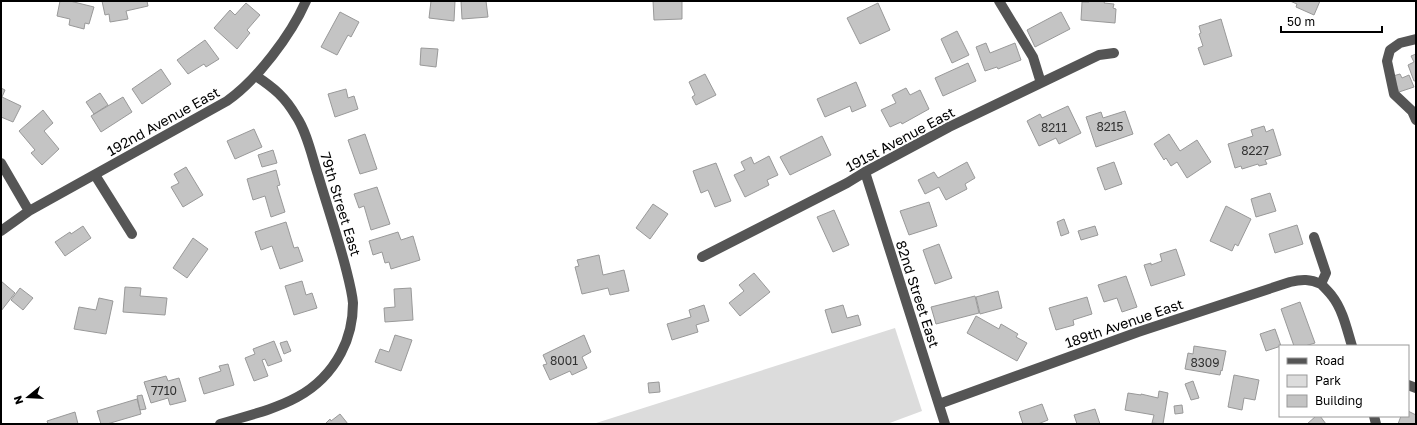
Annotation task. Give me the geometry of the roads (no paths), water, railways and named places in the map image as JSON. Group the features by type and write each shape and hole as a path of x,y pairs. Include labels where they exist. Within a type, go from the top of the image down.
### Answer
{"street":[{"name":"192nd Avenue East","path":"1,231 29,211 238,94 256,76 287,36 300,16 306,1"},
{"path":"999,1 1033,57 1041,83"},
{"path":"1416,39 1400,43 1390,50 1387,61 1394,94 1412,111 1416,120"},
{"name":"191st Avenue East","path":"702,257 847,183 948,127 1099,55 1114,53"},
{"name":"79th Street East","path":"220,424 292,401 312,388 325,376 339,356 350,333 353,303 348,275 308,144 298,118 287,102 273,88 256,76"},
{"path":"1,163 29,211"},
{"name":"82nd Street East","path":"865,172 945,424"},
{"path":"95,175 132,234"},
{"path":"1314,237 1326,273 1321,284 1337,304 1352,345"},
{"name":"189th Avenue East","path":"938,404 1138,332 1290,282 1300,279 1308,279 1321,284"}]}
